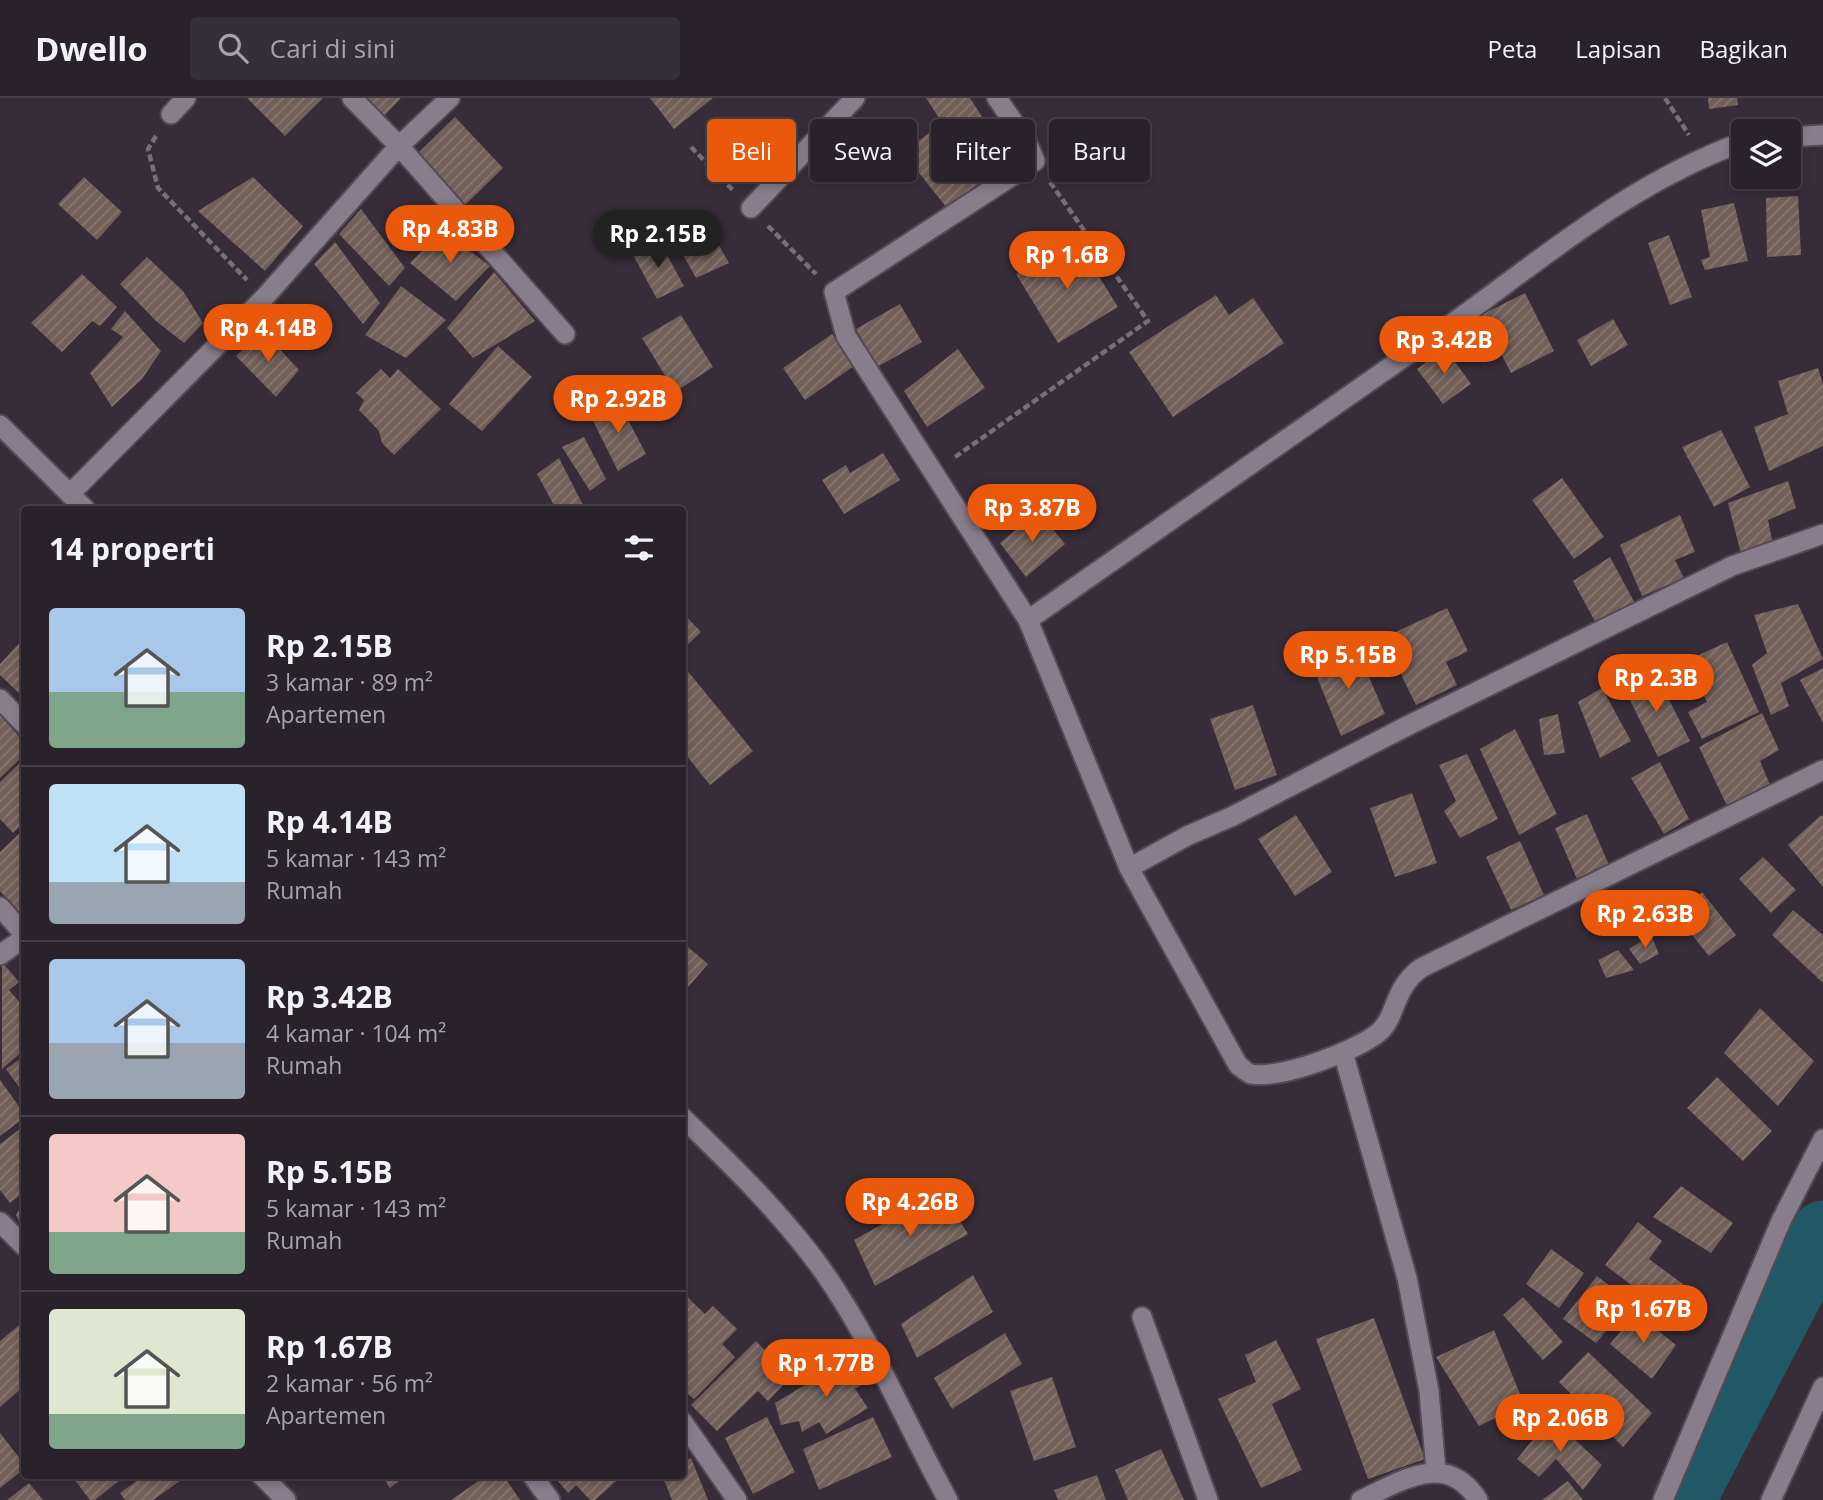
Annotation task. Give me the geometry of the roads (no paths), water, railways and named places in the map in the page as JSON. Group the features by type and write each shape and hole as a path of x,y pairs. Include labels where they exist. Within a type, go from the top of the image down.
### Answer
{"street":[{"path":"171,114 186,98"},
{"path":"352,98 399,146 565,334"},
{"path":"70,495 264,298 399,146 450,98"},
{"path":"751,208 855,98"},
{"path":"997,98 1027,142 1035,161 834,292 838,315 846,335 935,471 961,519 1028,620 1129,868 1238,1065 1250,1074 1274,1072 1343,1052 1379,1032 1400,988 1422,968 1823,770"},
{"path":"1801,136 1823,135"},
{"path":"1028,620 1442,331 1618,202 1703,157 1731,146"},
{"path":"0,425 82,506"},
{"path":"1129,868 1187,835 1233,816 1405,727 1732,566 1823,534"},
{"path":"0,699 21,721"},
{"path":"0,907 21,932"},
{"path":"0,955 21,938"},
{"path":"1343,1052 1407,1278 1429,1391 1436,1471"},
{"path":"686,1121 775,1215 822,1270 889,1381 915,1439 948,1500"},
{"path":"1663,1500 1782,1221 1823,1139"},
{"path":"0,1222 21,1243"},
{"path":"1142,1317 1208,1500"},
{"path":"1771,1500 1823,1387"},
{"path":"686,1427 737,1500"},
{"path":"1361,1500 1401,1481 1436,1471 1461,1479 1478,1500"},
{"path":"265,1479 286,1500"},
{"path":"535,1479 550,1500"}],"waterway":[{"path":"1684,1500 1823,1232"}]}
